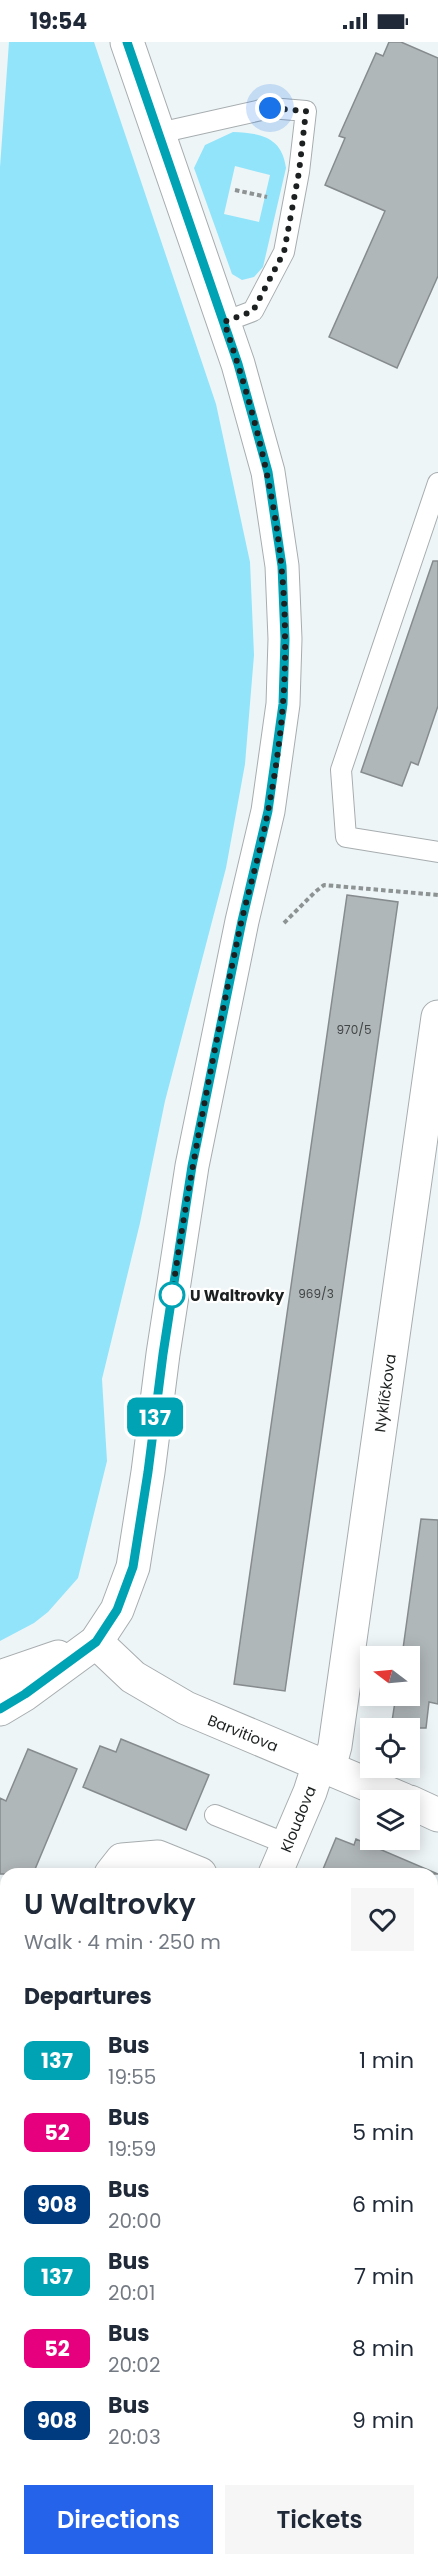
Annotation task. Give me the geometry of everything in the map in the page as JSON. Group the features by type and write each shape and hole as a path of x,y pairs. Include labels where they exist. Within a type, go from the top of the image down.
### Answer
{"street":[{"path":"0,1709 25,1694 92,1645 117,1610 133,1567 192,1166 242,921 268,811 283,704 285,639 282,566 276,516 257,427 224,322 127,42"},
{"name":"Nyklíčkova","path":"324,1766 335,1746 438,1023"},
{"path":"0,1677 92,1645"},
{"name":"Barvitiova","path":"92,1645 133,1677 186,1708 380,1790"},
{"name":"Kloudova","path":"281,1859 324,1766"},
{"path":"420,1807 438,1815"},
{"path":"116,1868 122,1860 158,1857 185,1868"}],"lane":[{"path":"159,134 270,108 306,111 299,172 284,252 253,311 224,322"},
{"path":"438,483 341,770 346,837 438,852"},
{"path":"215,1815 281,1859"}],"path":[{"path":"235,190 268,198"},
{"path":"284,923 324,885 438,895"}],"shaded area":[{"path":"9,42 94,42 216,404 250,562 254,655 245,764 226,868 165,1101 140,1223 102,1379 107,1461 78,1578 48,1612 34,1623 0,1641 0,167"},
{"path":"233,132 253,134 275,143 284,158 286,168 263,267 254,277 242,280 232,274 194,168 205,145","holes":["235,166 270,175 259,222 224,214"]}],"building":[{"path":"389,42 401,42 438,58 438,276 397,368 329,337 385,211 325,185 345,138 339,136 376,53 383,56"},
{"path":"433,561 438,561 438,706 418,765 411,762 402,786 361,772"},
{"path":"347,895 398,902 285,1691 234,1684"},
{"path":"421,1519 438,1520 438,1704 429,1702 426,1728 420,1728 420,1718 393,1718 394,1706 420,1706 420,1646 403,1646"},
{"path":"121,1739 209,1775 186,1830 83,1787 100,1746 116,1752"},
{"path":"28,1749 77,1769 36,1868 0,1868 0,1798 6,1801"},
{"path":"336,1838 354,1845 356,1839 360,1841 360,1850 382,1850 424,1868 324,1868"}],"bus line":[{"name":"137","path":"0,1709 25,1694 96,1642 117,1610 133,1567 192,1166 242,921 268,811 283,704 285,639 282,566 268,472 238,364 127,42"}],"place":[{"name":"U Waltrovky","path":"172,1295"}],"route":[{"path":"172,1295 192,1166 242,921 268,811 283,704 285,639 282,566 276,516 257,427 224,322 253,311 284,252 299,172 306,111 270,108"}]}
